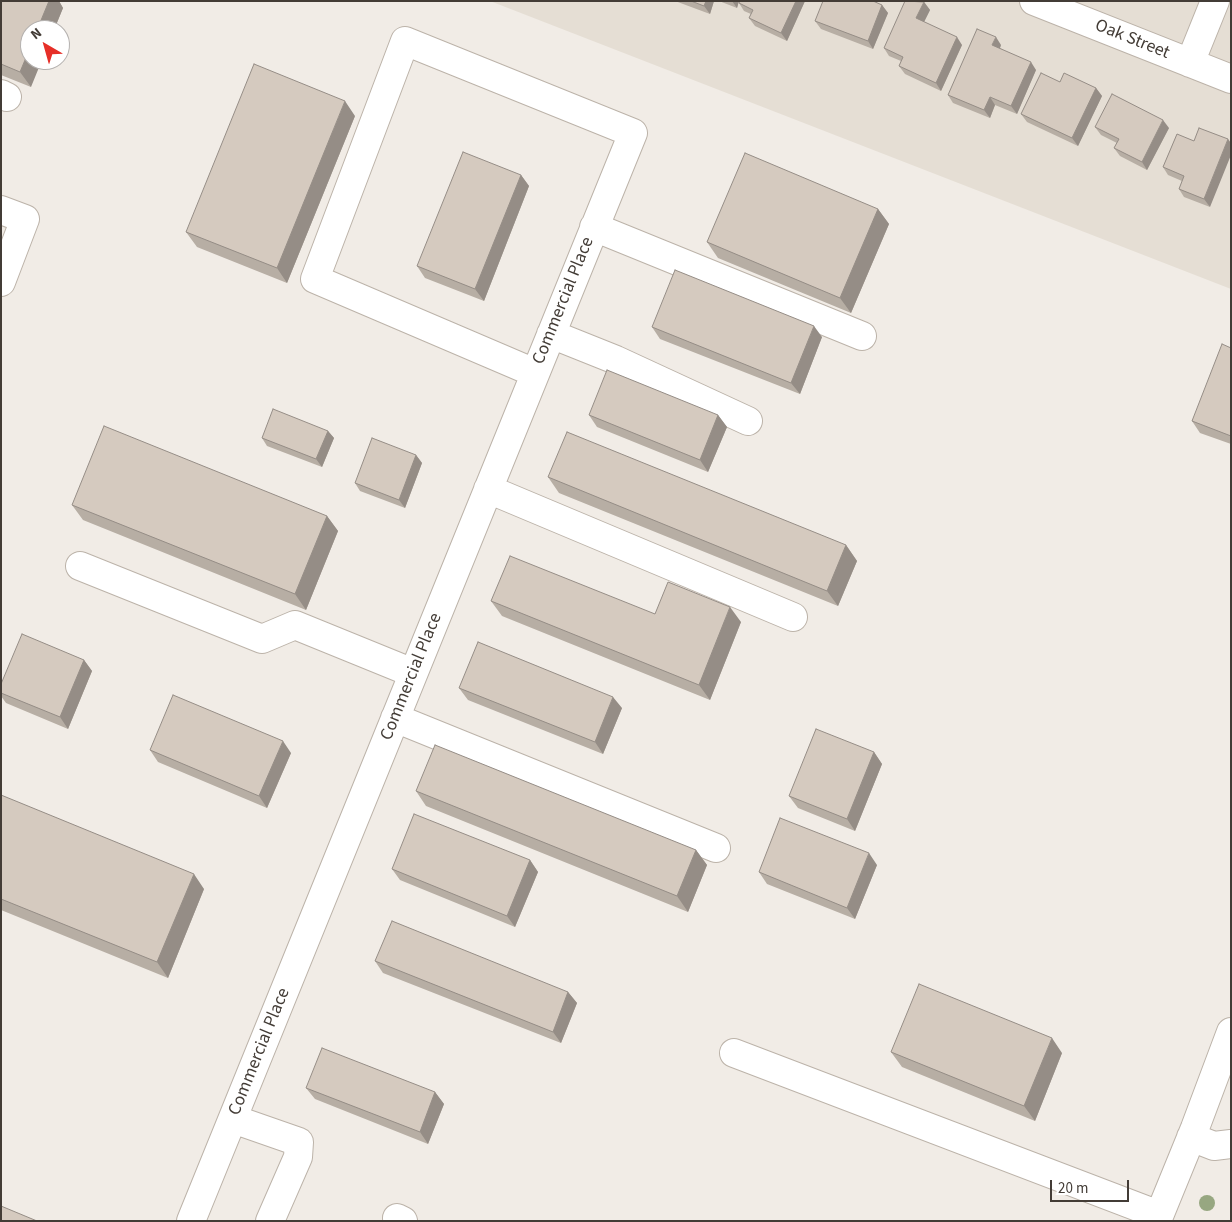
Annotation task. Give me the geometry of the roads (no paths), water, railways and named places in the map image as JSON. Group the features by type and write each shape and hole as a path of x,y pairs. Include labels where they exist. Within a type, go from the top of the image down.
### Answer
{"street":[{"name":"Oak Street","path":"1034,1 1231,79"},
{"path":"1190,63 1214,1"},
{"name":"Commercial Place","path":"192,1221 414,674 632,133 405,41 315,279 535,373"},
{"path":"1,210 25,219 1,282"},
{"path":"594,227 862,336"},
{"path":"551,334 616,360 748,421"},
{"path":"488,489 794,617"},
{"path":"80,566 262,639 295,625 414,674"},
{"path":"395,718 716,848"},
{"path":"734,1053 1158,1218 1231,1032"},
{"path":"233,1118 299,1142 298,1157 270,1221"},
{"path":"1191,1137 1214,1146 1231,1144"}]}
